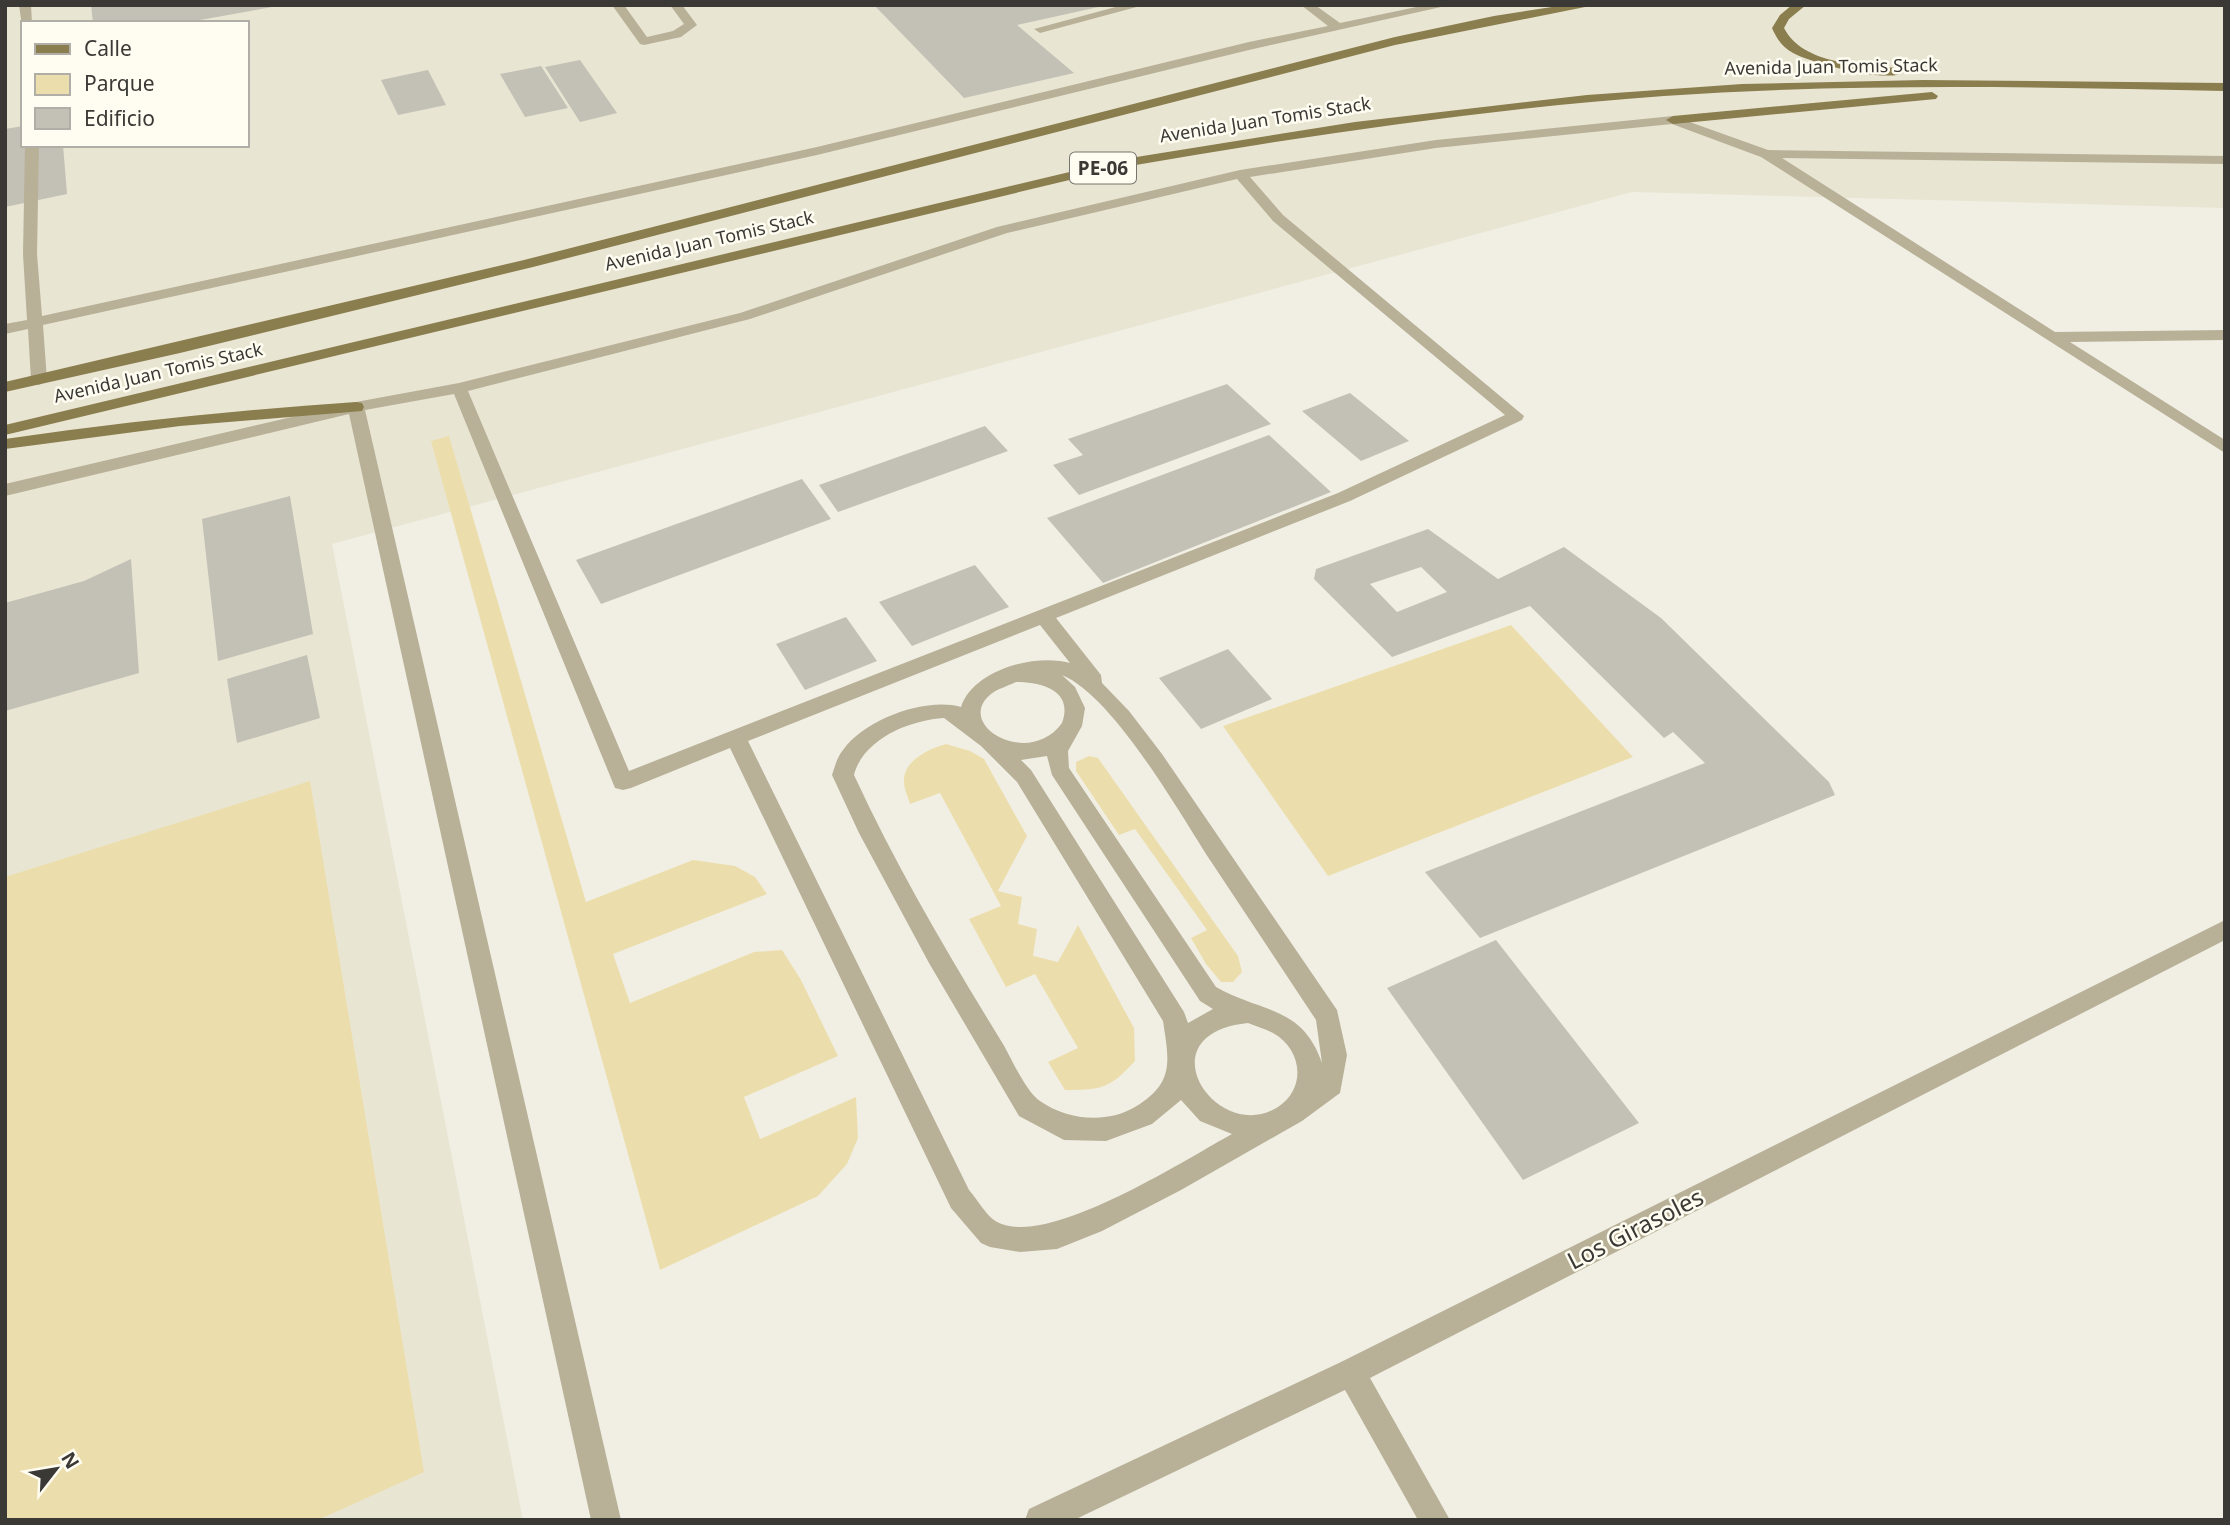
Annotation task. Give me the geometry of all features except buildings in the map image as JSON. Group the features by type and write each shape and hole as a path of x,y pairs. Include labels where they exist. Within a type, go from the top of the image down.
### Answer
{"main road":[{"name":"Avenida Juan Tomis Stack","path":"5,387 627,239 1395,41 1494,20 1589,5"},
{"path":"1800,5 1784,16 1779,29 1786,42 1812,56 1849,66 1951,78 2122,85"},
{"name":"Avenida Juan Tomis Stack","path":"5,430 1124,163 1291,134 1441,113 1740,88 1872,84 2225,87"},
{"path":"1673,120 1805,106 2076,85"},
{"path":"5,444 104,429 233,415 356,407"}],"street":[{"path":"618,5 644,41 677,34 691,25 676,5"},
{"path":"1040,29 1138,5"},
{"path":"1307,5 1338,27"},
{"path":"5,328 817,151 1338,27 1444,5"},
{"path":"5,490 356,407 459,388 745,316 1002,230 1240,174 1436,144 1673,120 1766,154 2225,448"},
{"path":"32,147 30,254 39,380"},
{"path":"1766,154 2225,160"},
{"path":"459,388 476,423 535,574 623,782 1344,497 1516,416 1278,218 1240,174"},
{"path":"2054,337 2225,335"},
{"path":"356,407 606,1520"},
{"path":"736,738 960,1199 990,1234 1020,1239 1056,1236 1093,1222 1284,1118 1331,1085 1335,1055 1328,1017 1117,709 1044,617"},
{"path":"1069,732 1058,743 1041,750 1007,751 985,740 972,724 970,711 983,688 997,680 1041,665 1058,666 1075,672 1093,685 1117,709"},
{"path":"997,680 1013,675 1047,677 1061,684 1071,694 1076,707 1076,720 1057,750 1059,769 1063,776 1208,994 1230,1007 1269,1017 1287,1026 1302,1042 1310,1060 1312,1080 1306,1098 1284,1118 1254,1127 1232,1125 1213,1116 1197,1102 1186,1085 1182,1066 1175,1019 1024,776 955,713 939,710 916,714 865,739 849,755 843,775 870,832 937,956 1028,1108 1064,1128 1106,1129 1143,1116 1173,1091 1182,1066 1185,1048 1194,1032 1227,1013 1249,1012"},
{"name":"Los Girasoles","path":"1040,1520 1351,1372 2225,929"},
{"path":"1351,1372 1435,1520"}],"shaded area":[{"path":"5,5 2225,5 2225,208 1632,192 332,544 523,1520 5,1520"}],"green space":[{"path":"449,436 586,902 693,860 735,866 755,877 767,894 613,954 630,1003 754,952 782,950 801,980 838,1056 744,1097 760,1139 856,1097 858,1138 847,1164 818,1196 660,1270 431,441"},
{"path":"1511,625 1633,757 1328,876 1223,726"},
{"path":"946,744 970,751 984,759 1027,836 998,891 1022,897 1018,924 1037,929 1033,956 1058,962 1078,925 1134,1028 1135,1061 1105,1086 1065,1090 1048,1062 1078,1048 1035,974 1006,987 969,919 1001,906 940,793 910,804 904,782 908,767 925,752"},
{"path":"1089,756 1098,758 1238,956 1242,972 1233,982 1221,982 1206,964 1191,938 1207,930 1135,829 1119,835 1076,771 1076,762"},
{"path":"310,781 424,1472 318,1520 5,1520 5,877"}]}
